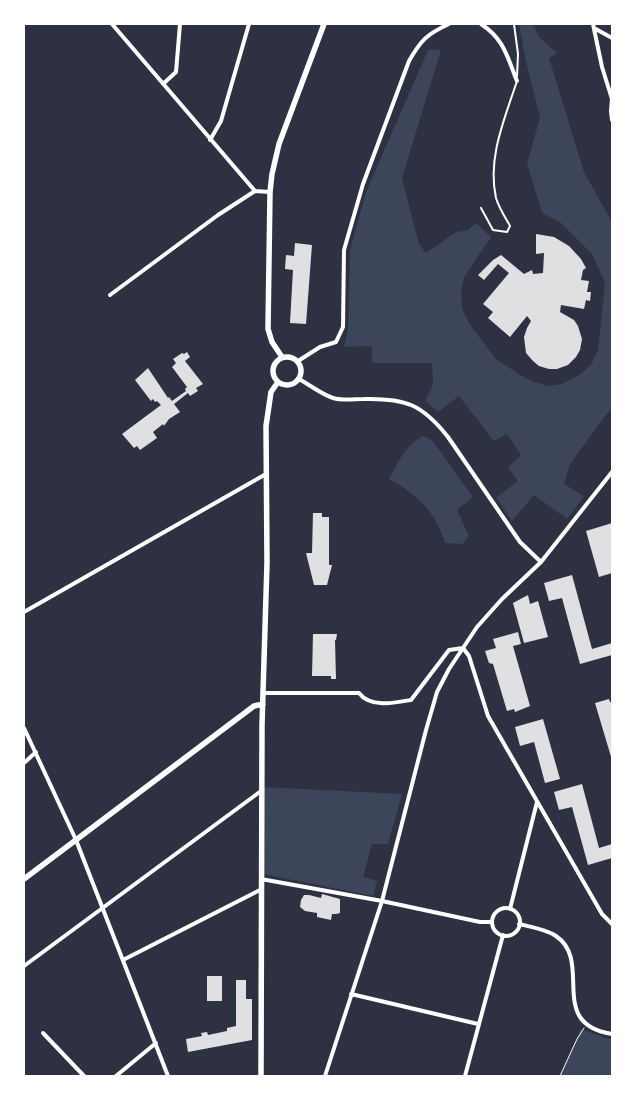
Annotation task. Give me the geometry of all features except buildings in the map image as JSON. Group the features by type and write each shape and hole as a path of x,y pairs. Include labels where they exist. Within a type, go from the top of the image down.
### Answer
{"main road":[{"path":"282,357 272,342 268,329 270,192 279,144 324,24"},
{"path":"282,357 292,357 298,361 301,369 299,379 290,385 278,382 274,376 273,368 276,361 282,357"},
{"path":"261,1076 260,878 267,563 266,426 271,392 278,382"},
{"path":"24,879 254,706 263,704"}],"street":[{"path":"112,24 255,191"},
{"path":"163,84 176,72 180,24"},
{"path":"210,140 221,122 249,24"},
{"path":"298,361 320,347 336,342 343,327 344,250 363,184 409,60 427,35 449,24"},
{"path":"481,24 492,31 500,40 517,81"},
{"path":"593,26 612,38"},
{"path":"593,26 602,67 612,99 612,120"},
{"path":"110,295 188,237 255,191 270,192"},
{"path":"299,379 332,398 382,399 405,402 420,408 439,425 520,542 541,562"},
{"path":"325,1076 382,901 434,699 463,648 487,616 541,562 612,472"},
{"path":"24,612 266,474"},
{"path":"263,693 359,693 369,702 392,703 412,700 449,650 463,648"},
{"path":"463,648 469,656 488,716 602,914 612,924"},
{"path":"24,728 76,840 168,1076"},
{"path":"24,763 36,752"},
{"path":"24,966 261,791"},
{"path":"510,908 537,802"},
{"path":"260,878 480,922 492,922"},
{"path":"123,960 260,890"},
{"path":"510,908 518,914 520,924 514,933 504,935 496,930 492,922 496,912 510,908"},
{"path":"520,924 557,936 567,948 570,956 574,972 572,988 575,1006 582,1020 592,1028 612,1034"},
{"path":"465,1076 504,935"},
{"path":"352,994 478,1024"},
{"path":"44,1033 82,1076"},
{"path":"116,1076 156,1043"}],"lane":[{"path":"481,208 493,230 507,232 510,226 497,200 493,179 498,141 517,81 518,54 514,24"}],"path":[{"path":"560,1076 577,1039 587,1024"}],"shaded area":[{"path":"519,24 533,24 539,37 557,53 549,58 584,172 612,222 612,407 570,464 564,484 584,496 567,519 534,495 512,521 496,498 518,481 508,467 521,455 507,434 494,441 459,396 438,412 425,401 433,384 432,363 372,363 372,346 344,347 348,329 350,250 366,192 428,50 441,50 402,178 419,244 426,253 456,232 468,230 476,223 491,237 464,277 461,293 462,308 470,325 496,359 520,375 534,382 549,386 561,384 578,376 591,365 598,350 605,283 592,254 560,222 542,213 527,163 540,118"},
{"path":"423,436 432,440 473,497 457,510 469,536 463,544 445,543 436,522 424,505 409,491 389,479 407,449"},
{"path":"263,787 402,794 388,844 372,844 363,877 377,881 373,896 263,874"},
{"path":"580,1029 612,1039 612,1076 560,1076"}]}
